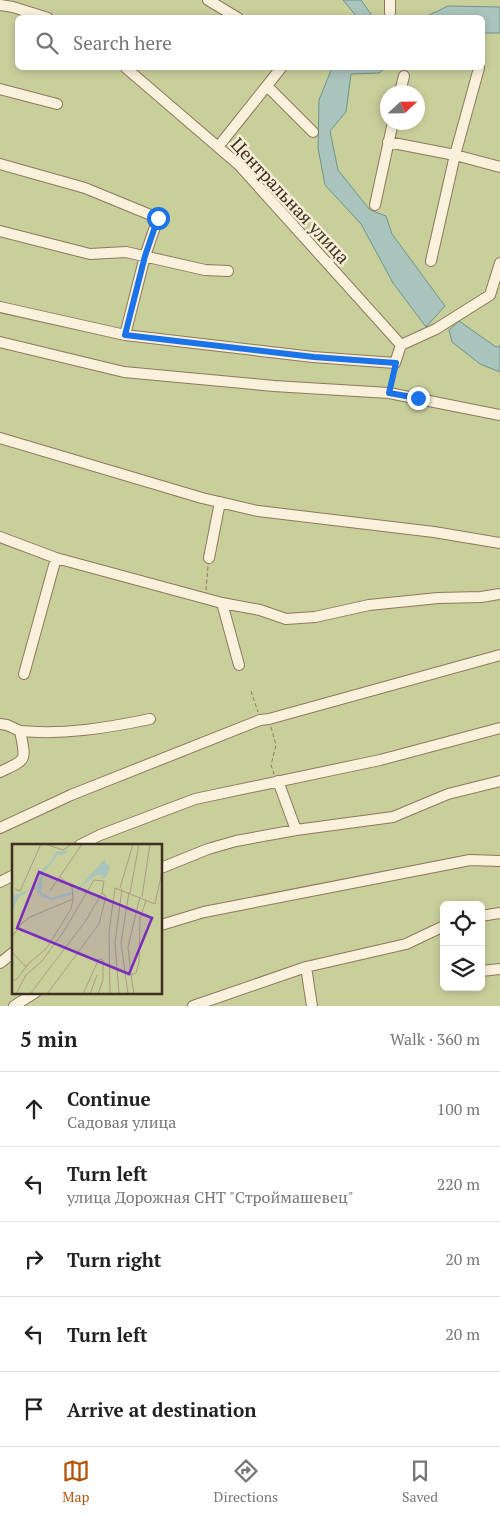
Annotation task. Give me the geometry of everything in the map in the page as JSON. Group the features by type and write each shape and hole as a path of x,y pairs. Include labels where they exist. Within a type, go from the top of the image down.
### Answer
{"street":[{"path":"208,0 233,15"},
{"path":"390,0 390,13"},
{"path":"0,5 38,15"},
{"name":"Центральная улица","path":"128,70 239,165 401,345"},
{"path":"218,147 279,70"},
{"path":"431,261 455,155 478,70"},
{"path":"402,85 404,76"},
{"path":"267,86 313,132"},
{"path":"0,89 57,104"},
{"path":"375,205 391,130"},
{"path":"388,142 455,155 500,167"},
{"path":"0,164 85,188 158,218 145,256 125,335"},
{"path":"0,231 90,254 126,252 205,270 228,271"},
{"path":"0,307 125,335 314,357 396,363 401,345 436,329 490,295 500,263"},
{"path":"0,342 124,372 274,386 389,393 500,415"},
{"path":"0,438 220,502 258,511 434,532 500,543"},
{"path":"209,558 220,502"},
{"path":"0,537 56,558 222,603 260,610 286,619 315,617 369,605 438,598 480,598 500,594"},
{"path":"24,674 56,558"},
{"path":"222,603 239,665"},
{"path":"0,828 70,795 260,720 500,655"},
{"path":"0,724 20,731 45,733 100,729 150,720"},
{"path":"82,844 100,835 195,799 380,760 500,728"},
{"path":"0,772 20,762 25,754 20,731"},
{"path":"278,781 296,830"},
{"path":"162,868 208,849 236,841 296,830 393,817 448,794 500,781"},
{"path":"162,925 204,912 470,860 500,861"},
{"path":"0,882 12,876"},
{"path":"485,915 500,913"},
{"path":"193,1006 306,967 406,944 440,928"},
{"path":"0,963 12,954"},
{"path":"306,967 312,1006"},
{"path":"485,971 500,969"},
{"path":"14,1006 33,994"}],"path":[{"path":"389,393 396,363"},
{"path":"206,598 209,558"},
{"path":"251,691 258,710"},
{"path":"269,719 276,745 271,765 278,781"}],"green space":[{"path":"0,0 500,0 500,1006 0,1006"}],"water":[{"path":"343,0 361,0 372,15 355,15"},
{"path":"448,6 500,7 500,33 485,33 485,15 429,15"},
{"path":"331,70 383,70 379,73 351,74 346,112 330,131 338,170 370,210 386,216 392,234 445,306 426,327 393,283 361,224 325,185 318,148 319,100"},
{"path":"459,321 496,347 500,346 500,372 480,364 452,342 449,330"}],"route":[{"path":"158,218 145,256 125,335 314,357 396,363 389,393 418,398"}]}
